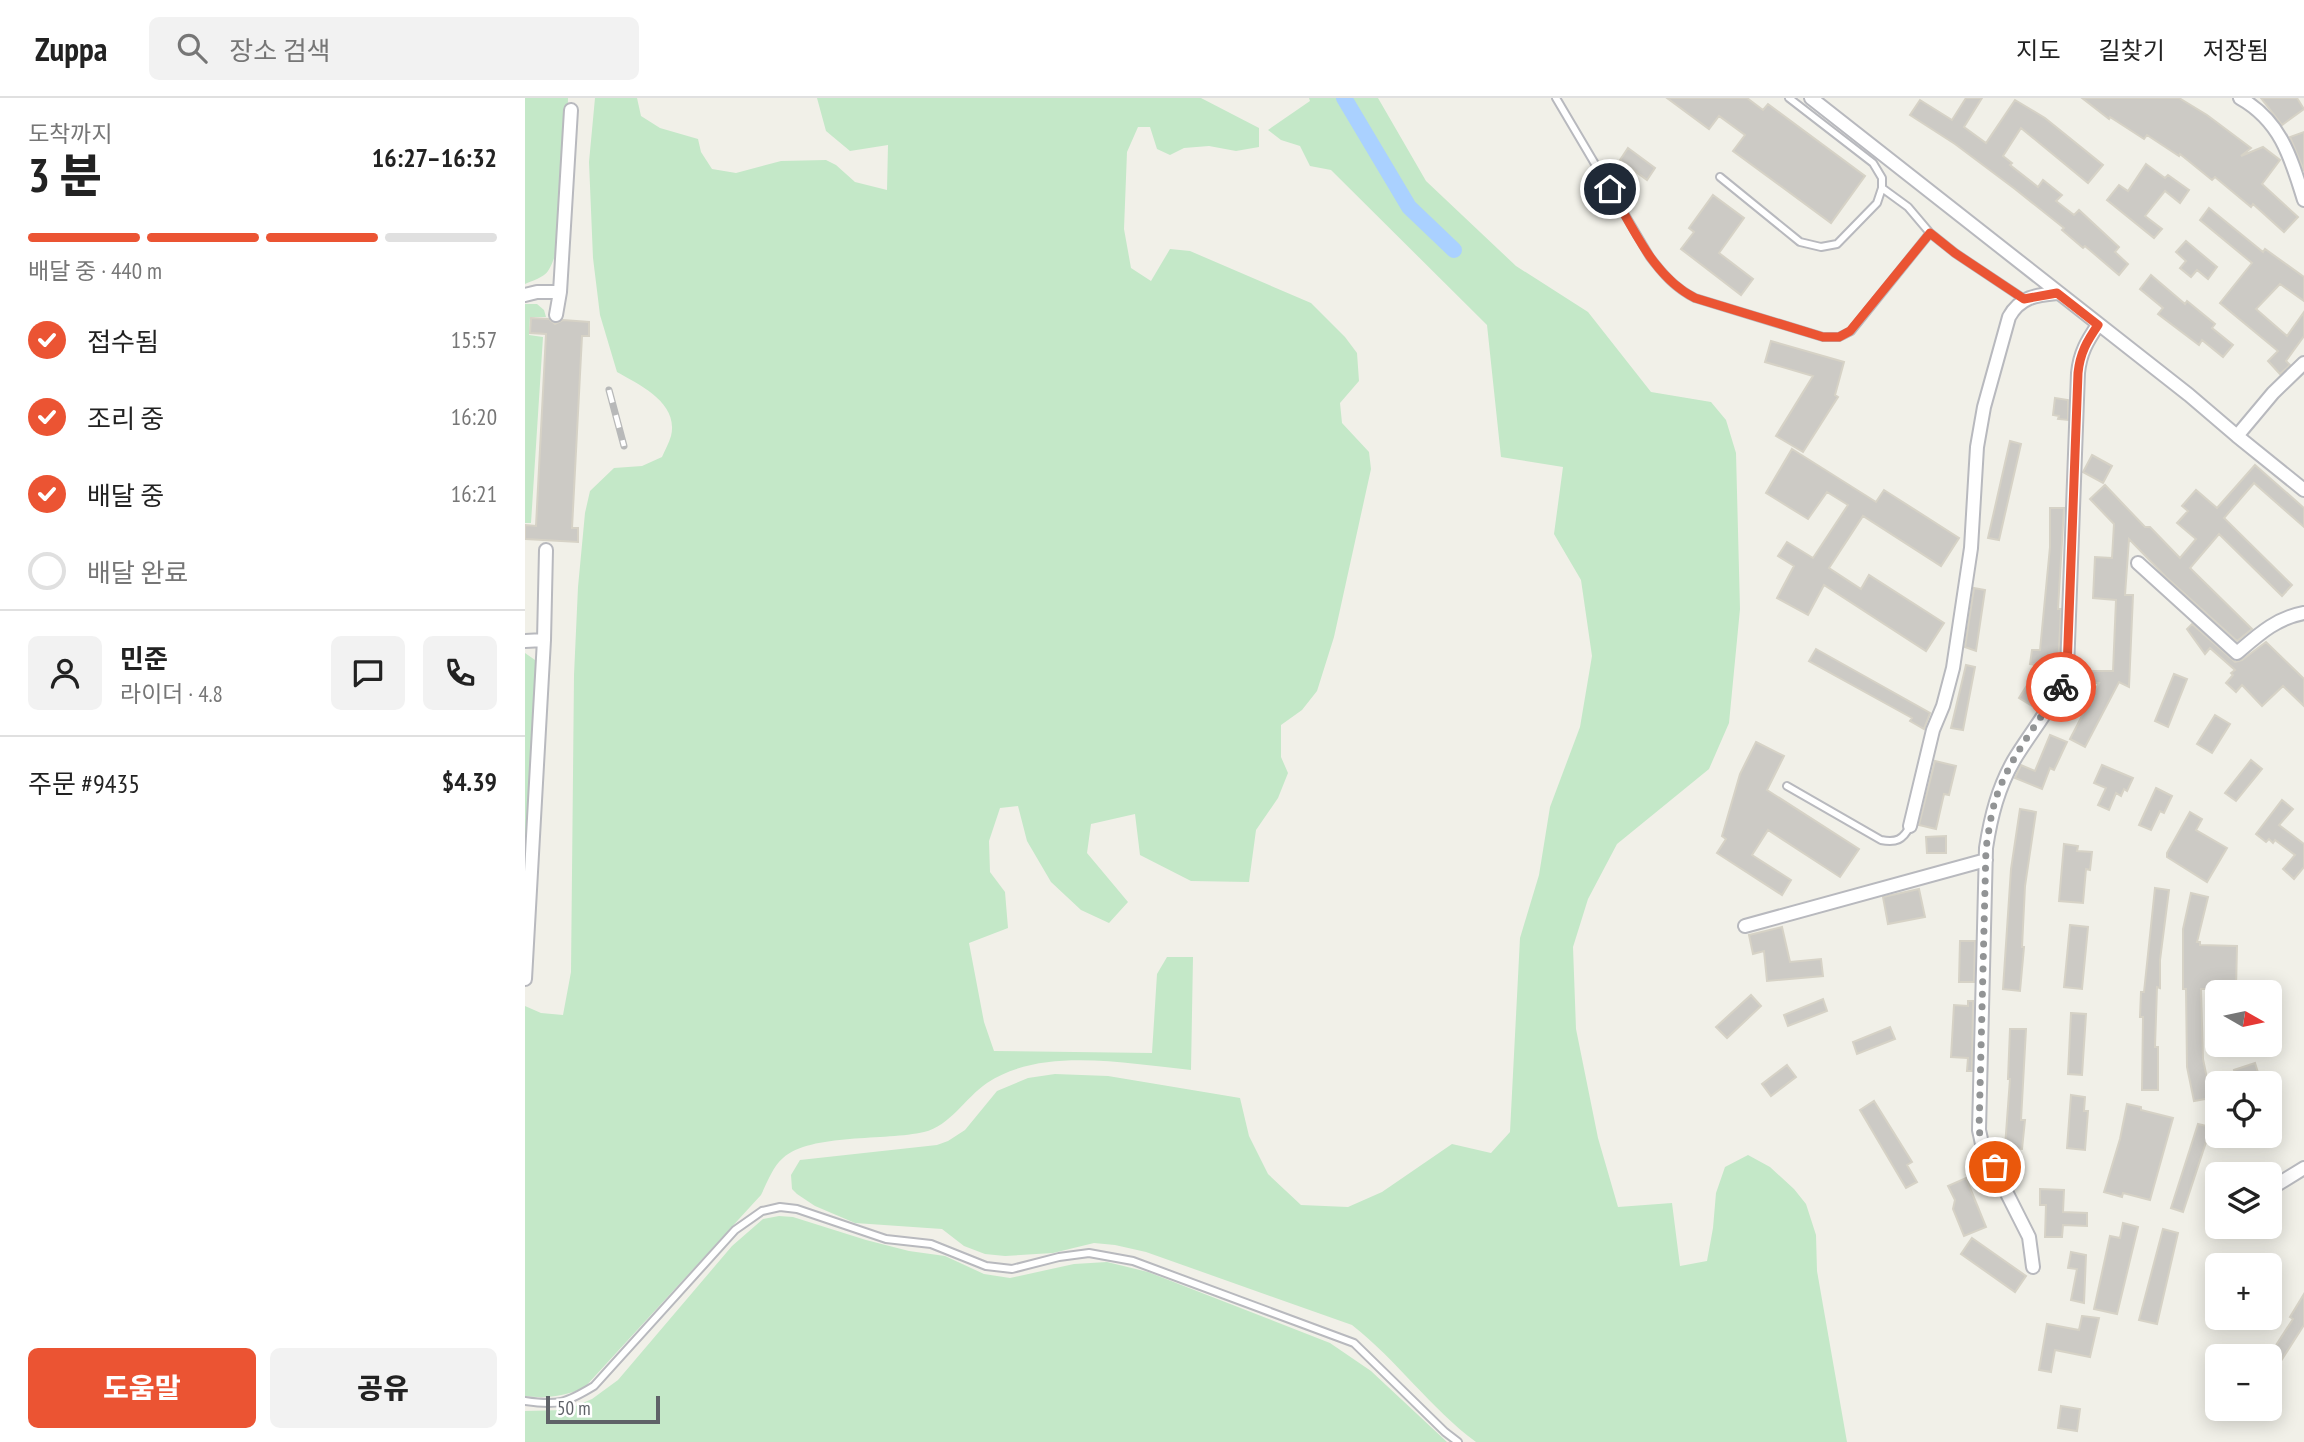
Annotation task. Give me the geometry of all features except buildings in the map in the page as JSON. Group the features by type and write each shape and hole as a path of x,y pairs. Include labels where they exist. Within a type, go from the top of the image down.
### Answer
{"street":[{"path":"1811,98 2189,395 2304,490"},
{"path":"2240,98 2266,118 2280,136 2288,149 2304,200"},
{"path":"556,315 560,292 572,110"},
{"path":"525,295 560,292"},
{"path":"1910,827 1933,730 1943,706 1953,668 1971,548 1977,447 1984,407 2014,307 2024,299 2057,293"},
{"path":"2033,1267 2029,1237 1982,1143 1979,1130 1986,860 1991,815 1998,792 2013,762 2062,686 2067,670 2079,358 2084,344 2098,325"},
{"path":"2237,436 2273,393 2304,363"},
{"path":"525,979 544,640 546,550"},
{"path":"2137,563 2237,653 2269,626 2304,613"},
{"path":"525,640 544,640"},
{"path":"1745,926 1986,860"},
{"path":"2282,1182 2304,1168"}],"lane":[{"path":"1556,98 1650,257 1667,278 1695,298 1823,337 1839,337 1850,331 1930,233"},
{"path":"1720,177 1800,242 1821,247 1837,244 1877,203 1882,178 1873,163 1789,98"},
{"path":"1882,188 1909,207 1930,233 1955,253 2024,299"},
{"path":"1787,786 1881,840 1893,842 1905,836 1910,827"},
{"path":"525,1401 550,1404 568,1402 594,1386 735,1230 762,1211 780,1207 797,1209 886,1239 930,1244 986,1266 1012,1269 1059,1257 1089,1253 1133,1261 1355,1343 1458,1442"}],"green space":[{"path":"525,98 568,98 563,213 555,257 548,271 525,284"},
{"path":"595,98 637,98 641,116 660,128 698,139 701,152 712,169 736,173 781,161 826,160 855,182 887,190 888,145 850,151 826,131 817,98 1201,98 1259,128 1259,147 1236,151 1209,146 1184,148 1170,155 1157,149 1150,127 1138,127 1127,152 1124,229 1131,268 1151,281 1170,249 1190,251 1311,303 1357,353 1359,381 1340,403 1342,423 1369,452 1371,469 1334,637 1317,691 1302,710 1281,725 1281,757 1288,773 1278,798 1256,830 1249,882 1191,881 1140,855 1135,814 1091,824 1087,853 1128,902 1109,923 1081,910 1051,882 1027,841 1018,806 1000,808 989,841 990,872 1005,892 1008,928 969,943 984,1022 994,1051 1152,1053 1157,974 1167,957 1193,957 1191,1070 1086,1060 1033,1065 1009,1072 987,1083 950,1118 933,1129 908,1135 830,1141 796,1150 779,1161 761,1195 584,1388 555,1396 533,1397 525,1396 525,1006 541,1013 563,1015 571,972 574,675 585,513 590,491 614,468 642,466 662,457 671,436 672,424 669,414 656,396 617,372 600,315 593,258 589,162"},
{"path":"1309,98 1378,98 1426,181 1516,266 1588,312 1651,392 1711,402 1726,420 1736,453 1740,609 1729,723 1709,769 1617,844 1588,899 1573,947 1576,1029 1598,1138 1618,1207 1672,1203 1680,1266 1707,1261 1716,1193 1725,1167 1748,1155 1770,1167 1806,1204 1816,1235 1817,1271 1847,1442 1476,1442 1459,1429 1384,1353 1352,1325 1146,1252 1094,1243 1053,1253 1005,1256 985,1254 964,1246 942,1229 855,1223 815,1206 792,1189 791,1175 800,1160 937,1145 965,1130 997,1091 1028,1078 1055,1074 1108,1076 1240,1098 1249,1136 1268,1174 1301,1205 1348,1207 1382,1192 1452,1144 1491,1153 1510,1132 1520,938 1539,875 1550,807 1580,727 1592,656 1581,580 1554,534 1563,467 1501,457 1487,325 1331,170 1310,166 1300,146 1281,140 1268,130 1310,101"},
{"path":"525,304 537,304 544,310 546,317 530,317 529,335 543,337 531,523 525,523"},
{"path":"525,653 535,660 536,679 525,870"},
{"path":"793,1217 909,1251 945,1256 984,1274 1010,1278 1074,1264 1107,1262 1148,1272 1330,1343 1371,1371 1447,1442 525,1442 525,1411 566,1410 592,1399 618,1380 732,1246 763,1219"}],"waterway":[{"path":"1344,98 1409,207 1454,250"}],"railway":[{"path":"609,390 624,446"}],"way so far":[{"path":"1995,1167 1982,1143 1979,1130 1986,848 1998,792 2013,762 2061,687"}],"route":[{"path":"1610,189 1650,257 1683,292 1823,337 1839,337 1850,331 1930,233 2024,299 2057,293 2098,325 2084,344 2079,358 2067,670 2061,687"}]}
